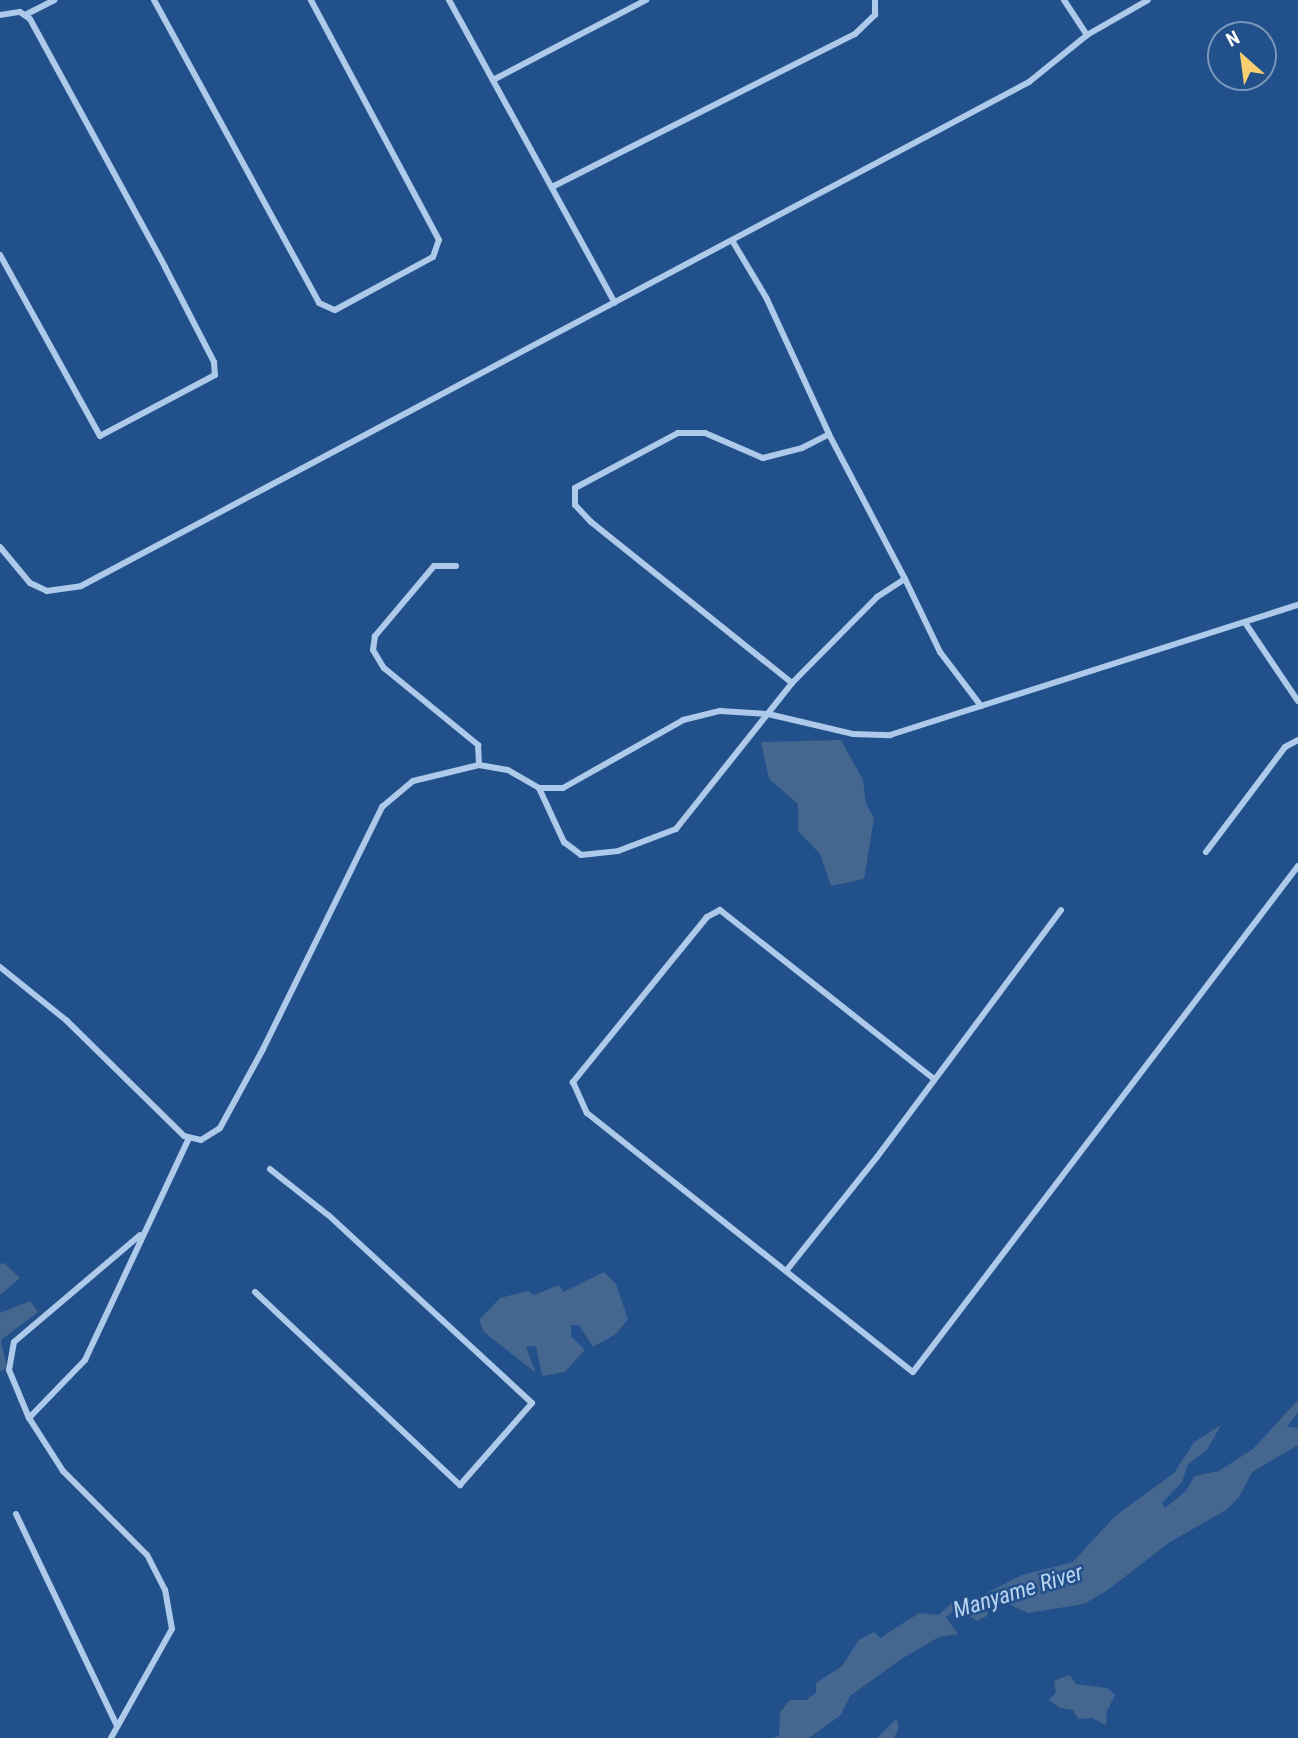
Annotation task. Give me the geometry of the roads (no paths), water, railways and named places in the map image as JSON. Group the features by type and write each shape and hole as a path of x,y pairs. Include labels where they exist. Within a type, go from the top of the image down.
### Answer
{"street":[{"path":"0,15 11,11 25,15 54,0"},
{"path":"154,0 319,303 335,310 433,257 439,240 311,0"},
{"path":"449,0 615,303"},
{"path":"493,80 646,0"},
{"path":"1064,0 1087,35"},
{"path":"0,547 30,583 47,591 80,586 733,242 1029,82 1087,35 1148,0"},
{"path":"552,187 855,34 875,15 877,1"},
{"path":"0,255 100,436 215,375 214,362 165,267 25,15"},
{"path":"733,242 773,310 829,434 940,652 981,706"},
{"path":"792,683 591,522 575,505 575,488 678,433 705,433 764,458 803,448 829,434"},
{"path":"456,566 434,566 375,636 373,650 384,667 478,745 479,765"},
{"path":"539,788 564,842 581,855 618,851 656,841 691,816 792,683 877,597 905,579"},
{"path":"0,967 66,1020 189,1138 208,1138 220,1128 335,908 382,807 413,781 479,765 508,771 539,788 555,790 573,783 693,716 720,711 768,714 853,734 890,735 1246,624 1298,605"},
{"path":"1246,624 1298,701"},
{"path":"1206,852 1285,747 1298,740"},
{"path":"934,1079 720,910 707,916 573,1082 587,1113 913,1372 1298,866"},
{"path":"786,1270 1061,910"},
{"path":"29,1418 85,1360 189,1138"},
{"path":"255,1292 460,1485 532,1403 328,1215 270,1169"},
{"path":"111,1738 172,1629 165,1590 147,1555 63,1471 29,1418 9,1370 14,1342 143,1232"},
{"path":"16,1514 117,1726"}],"water":[{"path":"841,740 863,780 866,804 874,818 864,879 831,886 820,854 798,831 798,804 769,779 761,742"},
{"path":"4,1263 20,1278 0,1295 0,1264"},
{"path":"604,1272 616,1284 628,1319 616,1334 593,1347 579,1325 571,1325 571,1336 585,1350 565,1372 542,1376 536,1346 526,1347 536,1373 484,1332 479,1320 500,1298 528,1291 534,1295 559,1285 563,1292"},
{"path":"30,1301 38,1312 1,1340 7,1368 0,1371 0,1313"},
{"name":"Manyame River","path":"1298,1400 1298,1412 1287,1427 1298,1428 1298,1445 1252,1472 1239,1497 1226,1510 1170,1542 1105,1592 1084,1604 1028,1613 1006,1603 988,1609 987,1616 977,1621 958,1608 946,1617 958,1634 939,1637 903,1658 850,1696 841,1715 809,1738 772,1738 779,1736 780,1712 790,1700 806,1700 816,1693 816,1683 842,1666 859,1640 874,1632 880,1638 919,1613 938,1615 952,1603 971,1601 1022,1575 1073,1562 1114,1517 1174,1473 1194,1442 1221,1425 1207,1450 1188,1464 1182,1482 1162,1503 1165,1508 1185,1492 1195,1476 1219,1471 1253,1449"},
{"path":"1069,1675 1076,1684 1107,1688 1115,1695 1107,1711 1106,1725 1092,1718 1078,1719 1073,1710 1060,1708 1049,1700 1056,1692 1054,1681"},
{"path":"896,1719 899,1727 894,1738 877,1738"}]}
